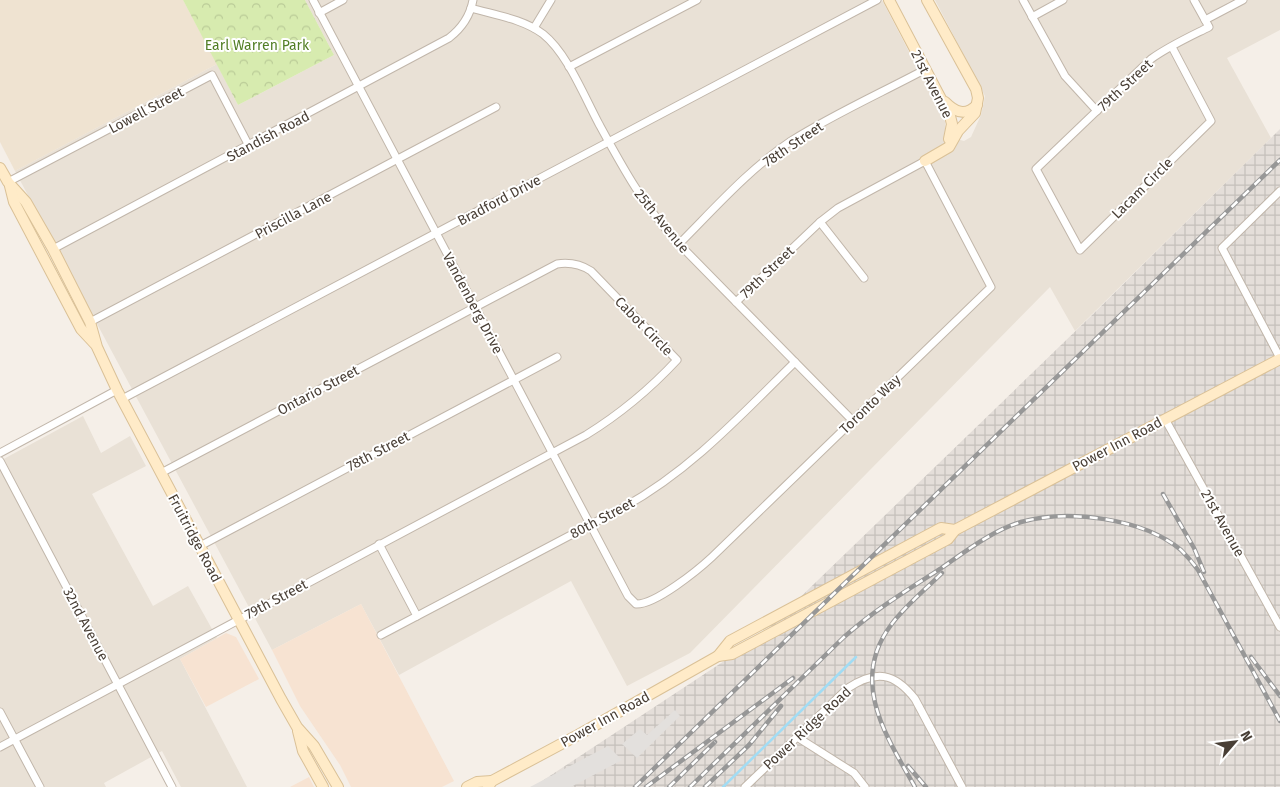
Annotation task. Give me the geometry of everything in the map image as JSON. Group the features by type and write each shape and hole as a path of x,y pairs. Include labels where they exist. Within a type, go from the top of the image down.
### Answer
{"main road":[{"name":"21st Avenue","path":"889,0 950,116 952,124 949,138 942,151"},
{"path":"925,161 949,147 958,131 975,113 977,105 976,89 927,0"},
{"path":"940,98 960,113 972,110 977,105"},
{"name":"Fruitridge Road","path":"0,168 8,182 26,202 53,249 90,322 97,346 119,395 297,727 314,746 338,787"},
{"name":"Fruitridge Road","path":"8,182 14,202 81,329 97,346"},
{"name":"Power Inn Road","path":"467,787 477,782 490,784 718,656 732,654 948,539 954,530 1280,358"},
{"name":"Fruitridge Road","path":"297,727 303,751 323,787"}],"street":[{"name":"Vandenberg Drive","path":"312,0 628,596 636,604"},
{"path":"319,13 343,0"},
{"path":"471,8 473,0"},
{"path":"534,28 551,0"},
{"path":"569,67 697,0"},
{"name":"Bradford Drive","path":"0,452 119,395 436,233 877,0"},
{"path":"1023,0 1065,76 1097,111"},
{"path":"1032,17 1064,0"},
{"path":"1194,0 1205,20"},
{"name":"79th Street","path":"1036,169 1151,59 1208,27 1205,20 1243,0"},
{"name":"25th Avenue","path":"471,8 523,23 534,28 552,42 569,67 609,142 653,215 679,244 853,421"},
{"name":"Standish Road","path":"53,249 449,38 463,25 471,8"},
{"name":"Lacam Circle","path":"1036,169 1080,250 1211,121 1172,47"},
{"name":"78th Street","path":"679,244 744,179 790,142 926,70"},
{"name":"Lowell Street","path":"8,182 212,75 249,146"},
{"name":"Priscilla Lane","path":"90,322 496,107"},
{"name":"79th Street","path":"736,302 820,222 852,199 925,161"},
{"name":"Toronto Way","path":"636,604 646,603 698,569 991,287 925,161"},
{"path":"1280,191 1222,248 1280,358"},
{"path":"820,222 864,278"},
{"name":"Cabot Circle","path":"475,307 551,266 564,263 578,264 591,271 678,360 627,407 593,430 552,453"},
{"name":"Ontario Street","path":"161,473 475,307"},
{"name":"78th Street","path":"200,546 557,357"},
{"name":"80th Street","path":"381,635 642,497 679,472 699,455 795,362"},
{"name":"21st Avenue","path":"1165,419 1280,627"},
{"name":"79th Street","path":"0,747 552,453"},
{"name":"32nd Avenue","path":"0,462 172,787"},
{"path":"379,544 417,616"},
{"name":"Power Ridge Road","path":"745,787 848,688 861,680 876,676 892,679 905,687 915,699 962,787"},
{"path":"0,712 40,787"},
{"path":"797,737 854,773 865,787"}],"shaded area":[{"path":"0,0 183,0 217,64 15,171 0,142"},
{"path":"305,0 882,0 945,121 946,136 964,141 971,137 981,115 985,96 935,0 1280,0 1280,30 1227,58 1271,138 1075,331 1050,287 690,653 627,686 571,581 399,675 361,604 272,650 15,171 217,64 238,105 334,55"},
{"path":"1280,129 1280,787 533,787 756,640 1090,317"},
{"path":"83,416 101,453 130,436 146,466 92,494 153,606 188,586 217,638 180,659 247,787 181,787 162,751 104,783 106,787 0,787 0,461"},
{"path":"361,604 454,781 442,787 351,787 340,765 300,706 272,650"},
{"path":"226,633 236,637 259,679 206,707 180,659"},
{"path":"675,710 680,716 637,758 622,744 640,729 647,735"},
{"path":"608,746 622,760 571,787 530,787"},
{"path":"309,777 314,787 290,787"}],"green space":[{"name":"Earl Warren Park","path":"183,0 305,0 334,55 238,105"}],"waterway":[{"path":"723,787 856,657"}],"railway":[{"path":"635,787 1280,160"},
{"path":"1163,494 1194,548 1204,572"},
{"path":"690,787 844,637 867,618 989,536 1021,522 1040,518 1060,516 1104,519 1147,530 1181,550 1198,570 1280,721"},
{"path":"915,787 893,748 876,708 872,687 873,667 879,646 891,625 942,573"},
{"path":"1251,657 1280,696"},
{"path":"646,787 793,678"},
{"path":"705,787 749,745 781,706"},
{"path":"669,787 715,742"},
{"path":"908,766 926,787"}]}
